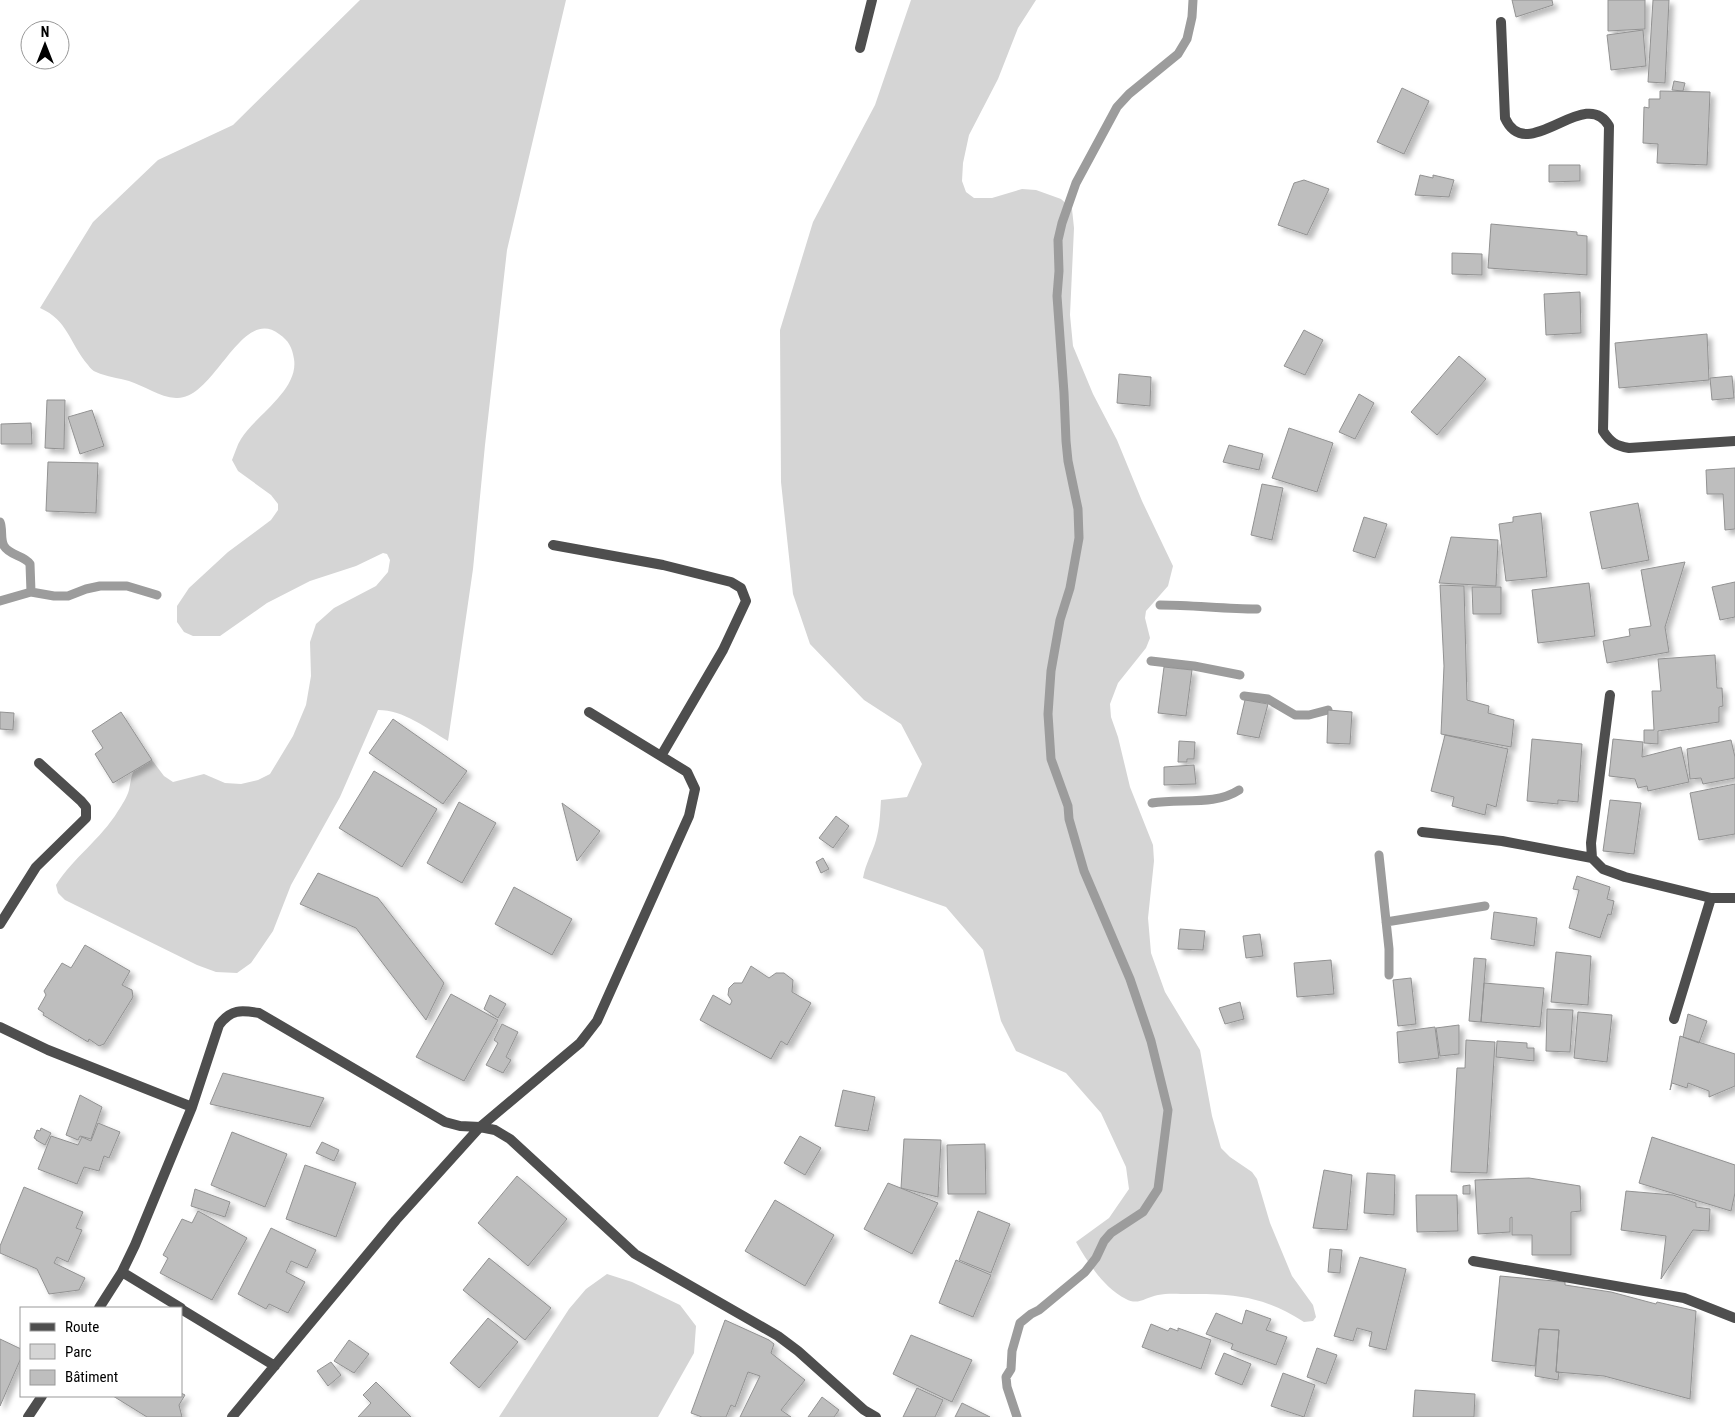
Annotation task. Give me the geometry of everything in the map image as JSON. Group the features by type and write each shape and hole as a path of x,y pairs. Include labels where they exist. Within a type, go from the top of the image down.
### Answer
{"street":[{"path":"860,48 872,0"},
{"path":"1501,22 1505,118 1508,126 1515,132 1524,134 1535,133 1585,113 1594,113 1604,117 1609,126 1603,431 1608,440 1618,446 1628,448 1735,441"},
{"path":"552,545 663,565 731,582 741,588 746,601 723,650 661,756"},
{"path":"1592,858 1591,844 1610,695"},
{"path":"232,1417 396,1220 480,1126 580,1043 597,1022 689,816 695,789 688,772 589,712"},
{"path":"0,924 36,868 86,818 86,808 81,801 39,763"},
{"path":"1422,832 1502,841 1592,858 1603,869 1625,877 1711,898 1735,898"},
{"path":"1674,1019 1711,898"},
{"path":"100,1307 122,1272 192,1107 219,1025 226,1015 243,1010 259,1013 445,1122 460,1126 480,1126 495,1130 510,1140 635,1254 778,1336 798,1351 864,1410 876,1417"},
{"path":"0,1027 48,1050 192,1107"},
{"path":"1473,1261 1684,1298 1735,1318"},
{"path":"122,1272 179,1307"},
{"path":"182,1309 274,1366"},
{"path":"28,1417 41,1397"}],"green space":[{"path":"360,0 566,0 507,250 473,569 448,741 406,716 378,710 340,797 291,885 273,931 251,963 237,973 216,972 197,965 65,900 58,893 56,885 70,866 111,821 127,795 134,770 140,764 152,760 164,776 173,782 204,774 225,783 241,784 258,780 270,774 293,736 306,705 311,676 310,642 316,624 334,608 376,586 388,572 390,560 387,554 383,553 356,566 310,581 267,603 220,636 193,636 184,632 177,622 177,606 189,588 228,552 271,520 278,510 278,504 271,495 238,471 232,460 241,439 275,402 290,381 294,370 291,348 288,342 279,334 265,329 252,332 240,342 203,385 190,395 176,398 158,394 129,381 94,371 82,357 57,319 40,308 93,222 158,160 233,125"},
{"path":"911,0 1036,0 1018,28 998,79 969,135 963,163 962,181 966,192 974,198 992,198 1022,189 1036,190 1061,199 1072,209 1074,228 1070,315 1073,346 1093,394 1117,440 1142,501 1173,566 1168,586 1146,611 1145,618 1150,638 1146,648 1118,683 1110,704 1111,717 1118,737 1130,787 1153,845 1154,861 1148,918 1151,953 1165,992 1200,1050 1212,1116 1221,1148 1230,1157 1252,1172 1257,1179 1270,1223 1292,1276 1313,1305 1316,1317 1313,1321 1304,1322 1289,1313 1262,1302 1235,1296 1162,1294 1134,1302 1118,1294 1104,1282 1076,1242 1109,1218 1129,1189 1126,1167 1101,1113 1066,1073 1016,1051 1001,1021 983,950 946,907 863,878 877,835 881,800 907,797 922,764 901,724 864,700 810,644 793,594 781,482 780,330 813,222 875,105"},
{"path":"607,1274 632,1282 680,1305 696,1326 694,1353 658,1417 499,1417 569,1309 586,1289"}],"building":[{"path":"1512,0 1552,0 1553,5 1516,17"},
{"path":"1608,0 1645,0 1645,29 1608,31"},
{"path":"1653,0 1669,0 1665,83 1648,82"},
{"path":"1643,30 1646,66 1611,70 1607,35"},
{"path":"1674,81 1685,83 1683,91 1672,90"},
{"path":"1402,88 1429,101 1404,154 1377,142"},
{"path":"1660,91 1710,92 1707,165 1657,163 1658,144 1643,143 1644,107 1649,108 1649,99 1660,99"},
{"path":"1549,165 1580,165 1580,181 1549,182"},
{"path":"1420,175 1433,178 1433,175 1454,180 1449,197 1415,195"},
{"path":"1304,180 1329,189 1307,235 1278,225 1294,183"},
{"path":"1491,224 1577,232 1577,235 1587,236 1587,275 1488,268"},
{"path":"1452,253 1482,254 1482,275 1452,274"},
{"path":"1580,292 1581,333 1546,335 1544,294"},
{"path":"1304,330 1323,340 1305,375 1284,366"},
{"path":"1707,334 1709,380 1619,388 1615,343"},
{"path":"1459,356 1486,379 1437,435 1411,412"},
{"path":"1119,374 1151,377 1150,406 1117,403"},
{"path":"1732,376 1734,398 1712,400 1710,378"},
{"path":"1359,394 1374,403 1355,439 1339,432"},
{"path":"47,400 65,400 64,449 45,448"},
{"path":"92,410 104,446 80,454 68,417"},
{"path":"31,423 32,444 1,444 1,424"},
{"path":"1289,428 1333,443 1317,492 1272,478"},
{"path":"1229,445 1263,454 1259,470 1223,462"},
{"path":"48,462 98,463 96,513 46,511"},
{"path":"1735,468 1735,529 1725,530 1723,494 1707,494 1706,470"},
{"path":"1262,484 1283,488 1272,540 1251,535"},
{"path":"1638,503 1649,560 1602,569 1590,512"},
{"path":"1541,513 1547,577 1506,581 1499,524 1513,522 1513,517"},
{"path":"1364,517 1387,524 1375,558 1353,551"},
{"path":"1451,537 1498,540 1496,586 1439,583"},
{"path":"1685,562 1665,627 1669,652 1607,663 1603,641 1630,636 1629,629 1651,626 1641,570"},
{"path":"1735,582 1735,617 1720,620 1712,587"},
{"path":"1589,583 1595,636 1538,643 1532,590"},
{"path":"1440,585 1464,586 1467,700 1489,706 1488,713 1514,720 1511,747 1441,734 1444,666"},
{"path":"1472,587 1501,587 1501,614 1473,614"},
{"path":"1715,655 1717,688 1722,688 1723,706 1719,707 1719,722 1658,731 1658,744 1644,743 1644,730 1654,730 1652,691 1661,691 1658,659"},
{"path":"1164,667 1192,670 1186,716 1158,713"},
{"path":"1245,700 1268,704 1259,738 1237,734"},
{"path":"1328,710 1352,712 1350,744 1327,743"},
{"path":"0,712 14,713 13,730 0,729"},
{"path":"121,712 152,760 113,783 95,754 103,748 92,731"},
{"path":"393,719 467,771 443,804 369,753"},
{"path":"1445,735 1508,749 1496,807 1487,804 1485,815 1452,806 1454,797 1431,791"},
{"path":"1532,739 1582,744 1578,802 1558,800 1558,804 1527,801"},
{"path":"1613,739 1643,742 1642,757 1681,747 1689,782 1648,791 1647,786 1638,788 1635,779 1609,776"},
{"path":"1731,740 1735,757 1735,778 1703,784 1701,778 1690,779 1687,749"},
{"path":"1179,741 1195,742 1194,759 1187,759 1187,762 1178,762"},
{"path":"1194,765 1196,784 1164,785 1164,767"},
{"path":"374,771 437,809 402,867 339,828"},
{"path":"1735,784 1735,834 1699,840 1690,793"},
{"path":"1610,800 1641,803 1634,854 1603,851"},
{"path":"459,802 496,823 462,883 427,863"},
{"path":"562,803 600,831 577,861"},
{"path":"836,816 849,826 833,848 819,838"},
{"path":"823,858 829,869 821,873 816,862"},
{"path":"318,873 378,898 444,983 426,1020 356,928 300,904"},
{"path":"1577,876 1610,887 1607,899 1614,901 1611,915 1608,914 1600,938 1569,928 1579,890 1573,889"},
{"path":"514,887 572,919 552,955 495,924"},
{"path":"1494,912 1537,918 1534,946 1491,939"},
{"path":"1180,929 1205,931 1203,950 1178,949"},
{"path":"1260,934 1263,956 1246,958 1243,936"},
{"path":"85,945 130,971 122,985 132,990 133,997 104,1044 99,1046 89,1039 88,1042 43,1015 44,1013 38,1009 46,995 44,991 62,963 71,968"},
{"path":"1556,952 1591,956 1588,1005 1551,1002"},
{"path":"1474,958 1486,959 1481,1022 1469,1021"},
{"path":"1331,960 1334,994 1297,997 1294,963"},
{"path":"751,966 769,978 776,973 784,973 793,980 792,992 811,1003 787,1045 781,1041 771,1059 700,1020 713,995 730,1005 732,1001 728,995 729,988 734,983 742,983"},
{"path":"1411,978 1416,1024 1398,1026 1393,980"},
{"path":"1484,983 1544,988 1540,1027 1481,1022"},
{"path":"451,994 498,1020 464,1081 416,1057"},
{"path":"490,995 506,1004 498,1018 484,1009"},
{"path":"1240,1002 1244,1019 1225,1024 1219,1008"},
{"path":"1547,1009 1573,1010 1570,1052 1546,1051"},
{"path":"1578,1012 1612,1015 1607,1062 1574,1058"},
{"path":"1688,1014 1707,1021 1699,1043 1683,1037"},
{"path":"502,1024 518,1032 506,1057 511,1060 503,1073 486,1065 498,1043 494,1040"},
{"path":"1459,1025 1459,1054 1440,1056 1436,1028"},
{"path":"1435,1027 1439,1058 1399,1063 1397,1032"},
{"path":"1680,1036 1735,1054 1735,1086 1709,1097 1709,1091 1688,1083 1687,1088 1672,1083 1670,1090"},
{"path":"1466,1040 1495,1042 1487,1173 1451,1172 1457,1068 1465,1068"},
{"path":"1497,1041 1527,1043 1527,1048 1534,1048 1534,1061 1496,1057"},
{"path":"223,1073 324,1098 310,1127 210,1104"},
{"path":"843,1090 875,1097 868,1131 835,1126"},
{"path":"80,1095 102,1107 91,1139 80,1136 78,1140 66,1135"},
{"path":"98,1123 120,1132 109,1158 104,1156 99,1171 84,1167 77,1184 38,1169 51,1136 78,1145 82,1137 91,1141"},
{"path":"41,1128 51,1133 45,1145 34,1138 37,1130 40,1131"},
{"path":"232,1132 287,1154 265,1207 211,1185"},
{"path":"800,1136 821,1148 805,1175 784,1163"},
{"path":"1652,1137 1735,1165 1735,1193 1731,1211 1639,1183"},
{"path":"904,1139 941,1140 938,1197 901,1188"},
{"path":"322,1142 339,1150 334,1161 316,1153"},
{"path":"985,1144 986,1194 948,1194 947,1145"},
{"path":"305,1165 356,1183 336,1237 286,1219"},
{"path":"1324,1170 1352,1175 1347,1230 1313,1228"},
{"path":"1367,1173 1395,1175 1394,1215 1364,1213"},
{"path":"517,1176 567,1219 528,1266 478,1223"},
{"path":"1529,1178 1580,1186 1581,1211 1571,1212 1571,1255 1532,1255 1532,1235 1512,1235 1512,1217 1510,1218 1510,1232 1478,1234 1475,1180"},
{"path":"888,1183 938,1203 912,1254 864,1229"},
{"path":"1470,1185 1470,1194 1463,1194 1463,1186"},
{"path":"24,1187 83,1212 76,1228 82,1230 68,1262 57,1257 54,1263 85,1278 79,1290 49,1294 37,1269 0,1253 0,1246"},
{"path":"195,1189 230,1202 225,1217 191,1206"},
{"path":"1626,1191 1673,1195 1696,1203 1696,1207 1710,1209 1709,1231 1693,1230 1661,1279 1666,1236 1621,1230"},
{"path":"1416,1195 1457,1195 1458,1231 1417,1232"},
{"path":"775,1200 834,1235 805,1286 745,1251"},
{"path":"198,1211 247,1238 212,1300 160,1273 168,1258 163,1255 182,1219 192,1223"},
{"path":"978,1211 1010,1224 991,1273 959,1260"},
{"path":"271,1228 316,1250 307,1268 291,1261 286,1272 305,1282 288,1313 269,1304 266,1309 238,1294"},
{"path":"1330,1249 1342,1250 1340,1273 1328,1272"},
{"path":"1360,1257 1406,1269 1386,1350 1369,1346 1372,1332 1357,1328 1353,1341 1334,1336"},
{"path":"489,1258 551,1308 525,1340 463,1290"},
{"path":"956,1260 991,1275 973,1317 939,1303"},
{"path":"1500,1276 1565,1282 1565,1285 1611,1292 1656,1304 1657,1302 1696,1311 1690,1399 1604,1376 1556,1372 1559,1330 1539,1329 1535,1366 1492,1361"},
{"path":"1246,1310 1271,1319 1266,1330 1287,1337 1276,1365 1231,1349 1233,1344 1206,1334 1216,1313 1242,1324"},
{"path":"488,1318 518,1342 479,1388 450,1363"},
{"path":"725,1320 769,1340 774,1344 771,1353 805,1380 781,1410 791,1417 740,1417 760,1376 748,1372 735,1407 731,1405 726,1417 702,1417 691,1413"},
{"path":"1151,1324 1168,1331 1170,1328 1178,1331 1178,1328 1211,1340 1201,1369 1142,1347"},
{"path":"1539,1329 1559,1330 1556,1372 1559,1372 1558,1380 1535,1376"},
{"path":"911,1335 972,1360 952,1402 893,1374"},
{"path":"0,1339 20,1349 20,1360 0,1406"},
{"path":"349,1340 369,1354 354,1373 334,1361"},
{"path":"1317,1348 1337,1355 1326,1384 1307,1377"},
{"path":"1224,1353 1251,1364 1242,1385 1215,1374"},
{"path":"331,1362 341,1375 328,1386 317,1371"},
{"path":"1283,1373 1315,1385 1304,1417 1271,1406"},
{"path":"376,1382 411,1417 358,1417 371,1403 363,1395"},
{"path":"917,1388 943,1400 935,1417 903,1417"},
{"path":"1415,1390 1475,1394 1474,1417 1413,1417"},
{"path":"182,1394 185,1395 179,1405 182,1417 147,1417 115,1397 182,1397"},
{"path":"822,1397 839,1410 834,1417 808,1417"},
{"path":"962,1403 990,1417 955,1417"}],"waterway":[{"path":"1017,1417 1007,1387 1006,1377 1011,1369 1012,1351 1020,1323 1039,1310 1085,1272 1111,1233 1143,1212 1158,1189 1168,1110 1151,1041 1130,979 1084,871 1069,819 1068,806 1051,759 1048,714 1051,671 1060,620 1070,588 1079,538 1078,509 1068,461 1066,441 1057,296 1059,271 1058,240 1076,183 1117,107 1129,94 1178,54 1187,39 1192,17 1193,0"},
{"path":"0,522 4,546 10,552 30,564 31,592"},
{"path":"0,601 31,592 54,596 68,596 100,586 127,586 157,595"},
{"path":"1160,605 1257,609"},
{"path":"1151,661 1194,666 1240,675"},
{"path":"1244,696 1268,699 1295,715 1309,715 1328,710"},
{"path":"1152,803 1208,800 1230,795 1239,790"},
{"path":"1379,855 1389,949 1389,975"},
{"path":"1386,922 1485,906"}]}
